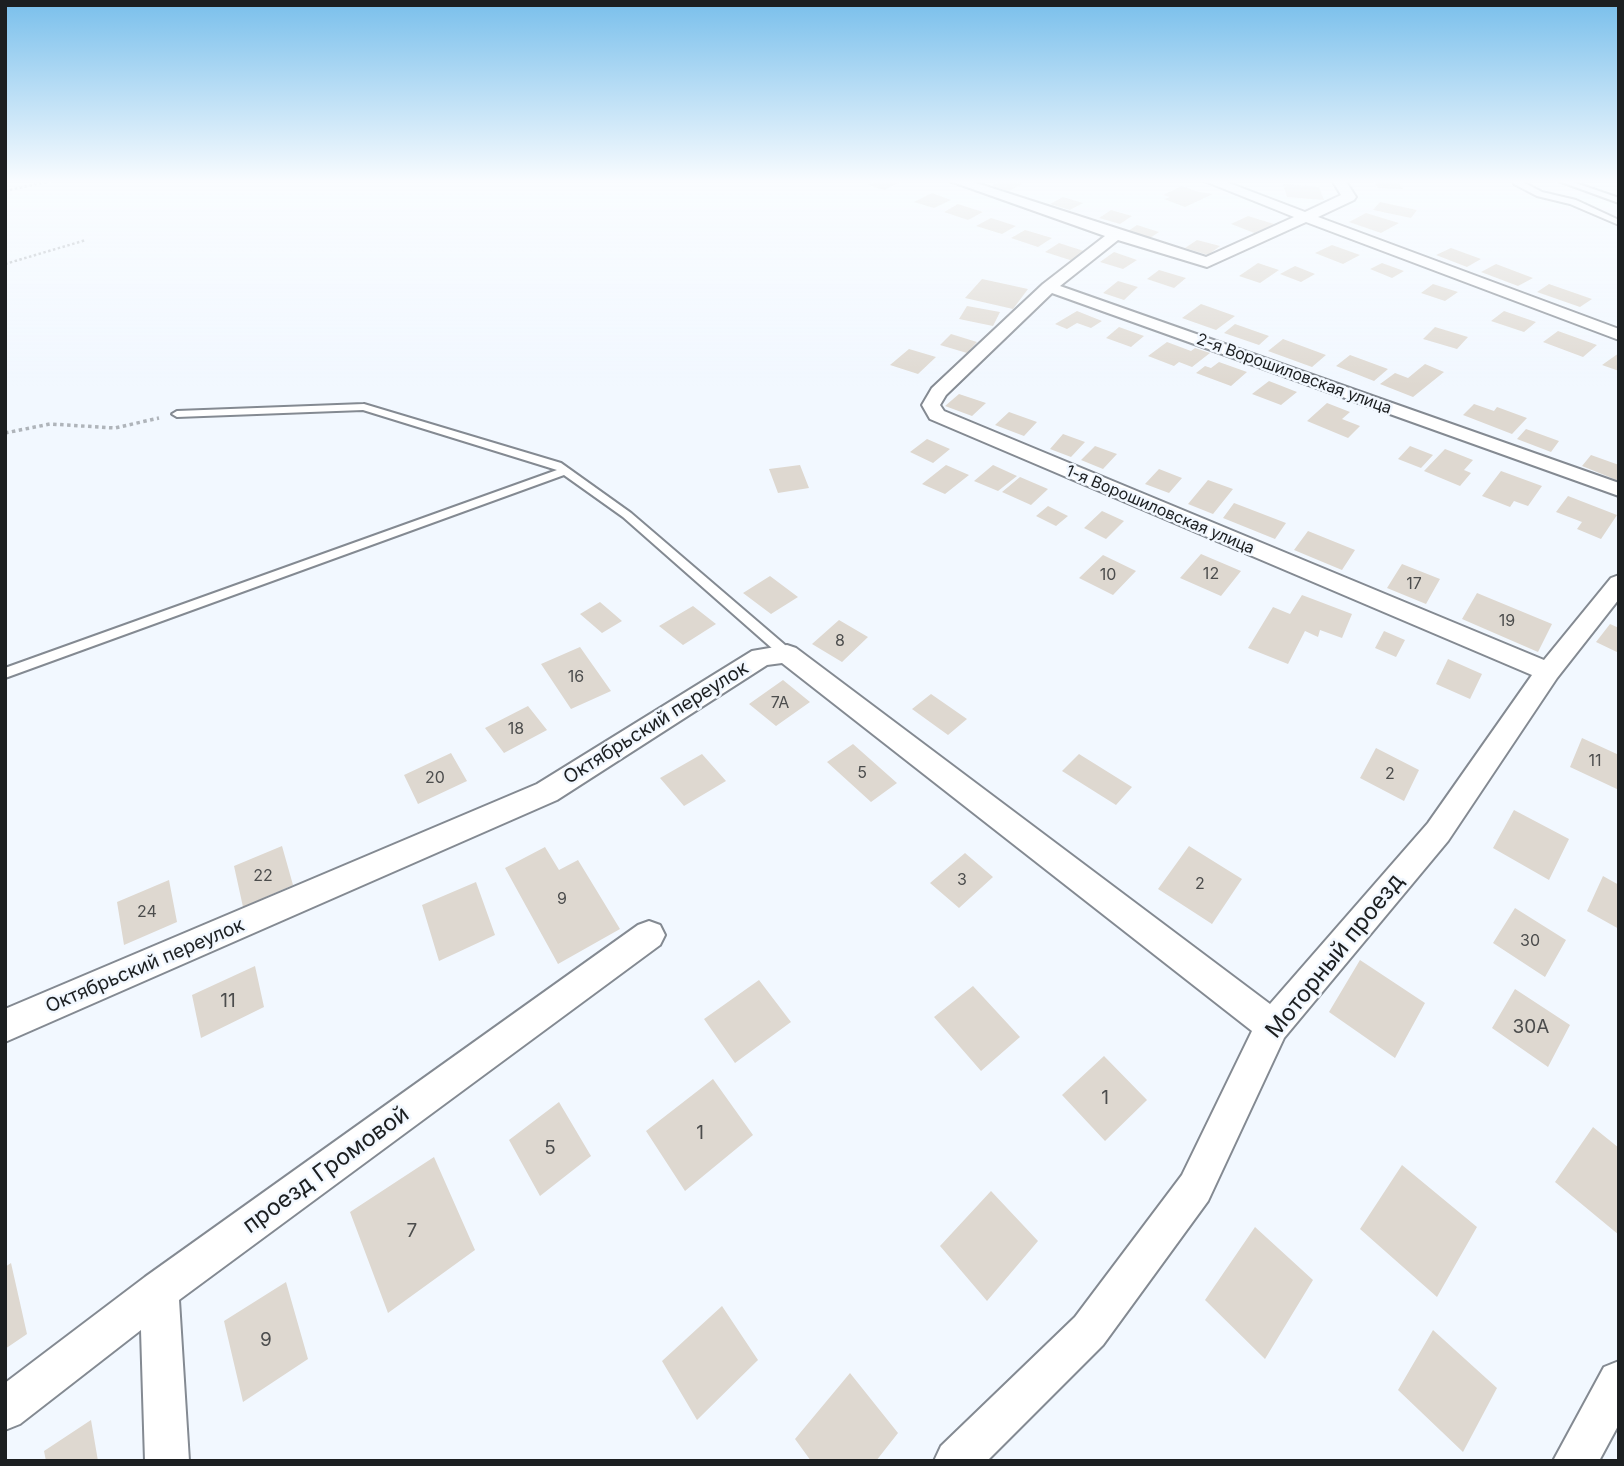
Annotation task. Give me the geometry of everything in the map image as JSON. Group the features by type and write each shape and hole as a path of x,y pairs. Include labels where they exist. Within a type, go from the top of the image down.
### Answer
{"street":[{"path":"1049,287 1099,248"},
{"path":"1161,248 1207,262 1237,248"},
{"path":"1389,248 1619,335"},
{"name":"2-я Ворошиловская улица","path":"1049,287 1619,490"},
{"name":"1-я Ворошиловская улица","path":"1049,287 938,393 931,405 937,415 1548,672"},
{"name":"Моторный проезд","path":"956,1461 1088,1331 1195,1188 1272,1026 1438,832 1548,672 1619,583"},
{"path":"787,654 1272,1026"},
{"name":"Октябрьский переулок","path":"5,1026 547,792 761,657 787,654"},
{"name":"проезд Громовой","path":"5,1409 159,1291 649,935"},
{"path":"159,1291 167,1461"},
{"path":"1575,1461 1619,1382"}],"lane":[{"path":"177,414 364,407 557,465 627,515 787,654"},
{"path":"5,673 565,471"}],"path":[{"path":"5,264 58,248"},
{"path":"5,433 50,424 115,428 177,414"}],"building":[{"path":"1051,248 1076,248 1087,252 1073,261 1045,252"},
{"path":"1186,248 1217,248 1208,255"},
{"path":"1325,248 1342,248 1360,255 1343,264 1315,253"},
{"path":"1452,248 1481,259 1467,267 1436,255"},
{"path":"1114,252 1137,260 1123,269 1100,262"},
{"path":"1258,263 1279,270 1260,283 1239,276"},
{"path":"1382,263 1404,271 1392,278 1370,269"},
{"path":"1496,264 1533,278 1518,286 1481,272"},
{"path":"1295,266 1315,274 1301,282 1280,274"},
{"path":"1159,270 1186,278 1174,288 1147,279"},
{"path":"982,279 1028,289 1013,309 965,298"},
{"path":"1118,281 1138,287 1124,300 1103,293"},
{"path":"1433,284 1458,292 1445,301 1421,293"},
{"path":"1549,284 1592,299 1580,307 1537,292"},
{"path":"1201,304 1235,316 1216,330 1182,318"},
{"path":"967,306 1000,312 993,326 959,319"},
{"path":"1077,311 1102,321 1091,328 1077,323 1067,329 1055,324"},
{"path":"1504,311 1536,322 1524,332 1491,321"},
{"path":"1235,324 1269,336 1259,345 1224,333"},
{"path":"1119,327 1144,336 1131,347 1106,338"},
{"path":"1435,327 1468,337 1457,349 1423,339"},
{"path":"1558,331 1597,345 1583,357 1543,342"},
{"path":"951,334 977,342 967,353 940,345"},
{"path":"1283,339 1326,355 1312,367 1268,351"},
{"path":"1167,342 1191,351 1195,348 1210,353 1192,367 1179,362 1174,366 1148,356"},
{"path":"909,349 936,357 918,374 890,365"},
{"path":"1619,353 1619,371 1602,365"},
{"path":"1350,355 1388,369 1374,381 1336,366"},
{"path":"1219,362 1247,372 1231,386 1196,373 1205,366 1211,368"},
{"path":"1425,364 1444,372 1413,397 1380,384 1395,373 1408,378"},
{"path":"1269,381 1297,392 1281,405 1252,394"},
{"path":"959,394 986,403 972,416 945,406"},
{"path":"1327,403 1350,412 1342,419 1360,426 1348,438 1307,421"},
{"path":"1474,404 1494,411 1497,407 1527,418 1512,434 1463,415"},
{"path":"1009,412 1037,422 1024,436 995,425"},
{"path":"1526,429 1559,441 1551,452 1517,439"},
{"path":"1063,434 1085,442 1071,457 1050,449"},
{"path":"927,439 950,449 933,463 910,452"},
{"path":"1095,446 1117,454 1103,469 1081,460"},
{"path":"1410,446 1433,455 1421,468 1398,459"},
{"path":"1445,449 1473,460 1464,470 1471,473 1460,486 1424,471"},
{"path":"1591,455 1619,465 1619,481 1582,466"},
{"path":"800,465 809,488 778,493 769,469"},
{"path":"946,465 969,475 945,494 922,484"},
{"path":"993,465 1017,476 998,491 974,481"},
{"path":"1159,469 1182,478 1169,493 1145,484"},
{"path":"1501,471 1542,486 1528,506 1514,501 1510,507 1482,496"},
{"path":"1020,477 1048,489 1031,505 1002,492"},
{"path":"1208,480 1233,489 1213,514 1188,504"},
{"path":"1568,496 1617,515 1601,539 1577,529 1582,522 1556,512"},
{"path":"1234,503 1286,523 1275,539 1223,518"},
{"path":"1048,506 1068,516 1056,526 1036,516"},
{"path":"1102,511 1124,521 1106,539 1084,528"},
{"path":"1308,531 1355,550 1342,570 1294,550"},
{"path":"1201,554 1241,571 1221,596 1180,578"},
{"path":"1103,555 1136,571 1113,595 1079,578"},
{"path":"1402,564 1440,579 1426,604 1387,588"},
{"path":"770,576 798,597 771,614 743,593"},
{"path":"1477,593 1552,624 1538,652 1462,619"},
{"path":"1302,595 1352,614 1342,638 1320,630 1318,637 1305,631 1288,664 1248,648 1273,607 1290,614"},
{"path":"600,602 622,621 602,633 580,614"},
{"path":"693,606 716,624 683,645 659,626"},
{"path":"839,620 868,637 842,662 812,644"},
{"path":"1610,624 1619,628 1619,653 1596,642"},
{"path":"1384,631 1405,640 1396,657 1375,648"},
{"path":"580,647 611,691 571,709 541,664"},
{"path":"1448,659 1482,674 1470,699 1436,684"},
{"path":"783,680 810,702 776,726 749,704"},
{"path":"931,694 967,719 948,735 912,709"},
{"path":"528,706 547,730 504,753 485,728"},
{"path":"1582,738 1619,755 1619,790 1570,767"},
{"path":"853,744 897,783 871,802 827,762"},
{"path":"1376,748 1419,770 1404,801 1360,778"},
{"path":"451,753 467,781 418,804 404,775"},
{"path":"702,754 726,781 684,806 660,778"},
{"path":"1079,754 1132,787 1116,805 1062,771"},
{"path":"1514,810 1569,839 1549,880 1493,848"},
{"path":"282,846 293,885 243,907 234,866"},
{"path":"1189,846 1242,879 1212,924 1158,889"},
{"path":"545,847 559,870 578,860 620,929 558,964 505,868"},
{"path":"965,853 993,877 959,908 930,883"},
{"path":"1603,876 1619,885 1619,929 1587,911"},
{"path":"169,880 177,922 124,945 117,902"},
{"path":"476,882 495,935 439,961 422,905"},
{"path":"1515,908 1566,940 1545,977 1493,943"},
{"path":"1360,960 1425,1003 1395,1058 1329,1012"},
{"path":"255,966 264,1007 201,1038 192,995"},
{"path":"759,980 791,1022 735,1063 704,1019"},
{"path":"973,986 1020,1037 981,1071 934,1017"},
{"path":"1515,989 1570,1025 1548,1067 1492,1028"},
{"path":"1104,1056 1147,1100 1105,1141 1062,1095"},
{"path":"713,1079 753,1135 685,1191 646,1131"},
{"path":"559,1102 591,1156 540,1196 509,1140"},
{"path":"1593,1127 1619,1148 1619,1235 1555,1182"},
{"path":"434,1157 475,1250 388,1313 350,1212"},
{"path":"1402,1165 1477,1227 1437,1297 1360,1229"},
{"path":"991,1191 1038,1241 987,1301 940,1246"},
{"path":"1255,1227 1313,1280 1265,1359 1205,1300"},
{"path":"11,1263 27,1334 5,1349 5,1267"},
{"path":"286,1282 308,1359 243,1402 224,1321"},
{"path":"722,1306 758,1360 697,1420 662,1361"},
{"path":"1433,1330 1497,1388 1463,1452 1398,1390"},
{"path":"850,1373 898,1433 876,1461 811,1461 795,1439"},
{"path":"91,1420 98,1461 46,1461 44,1451"}]}
